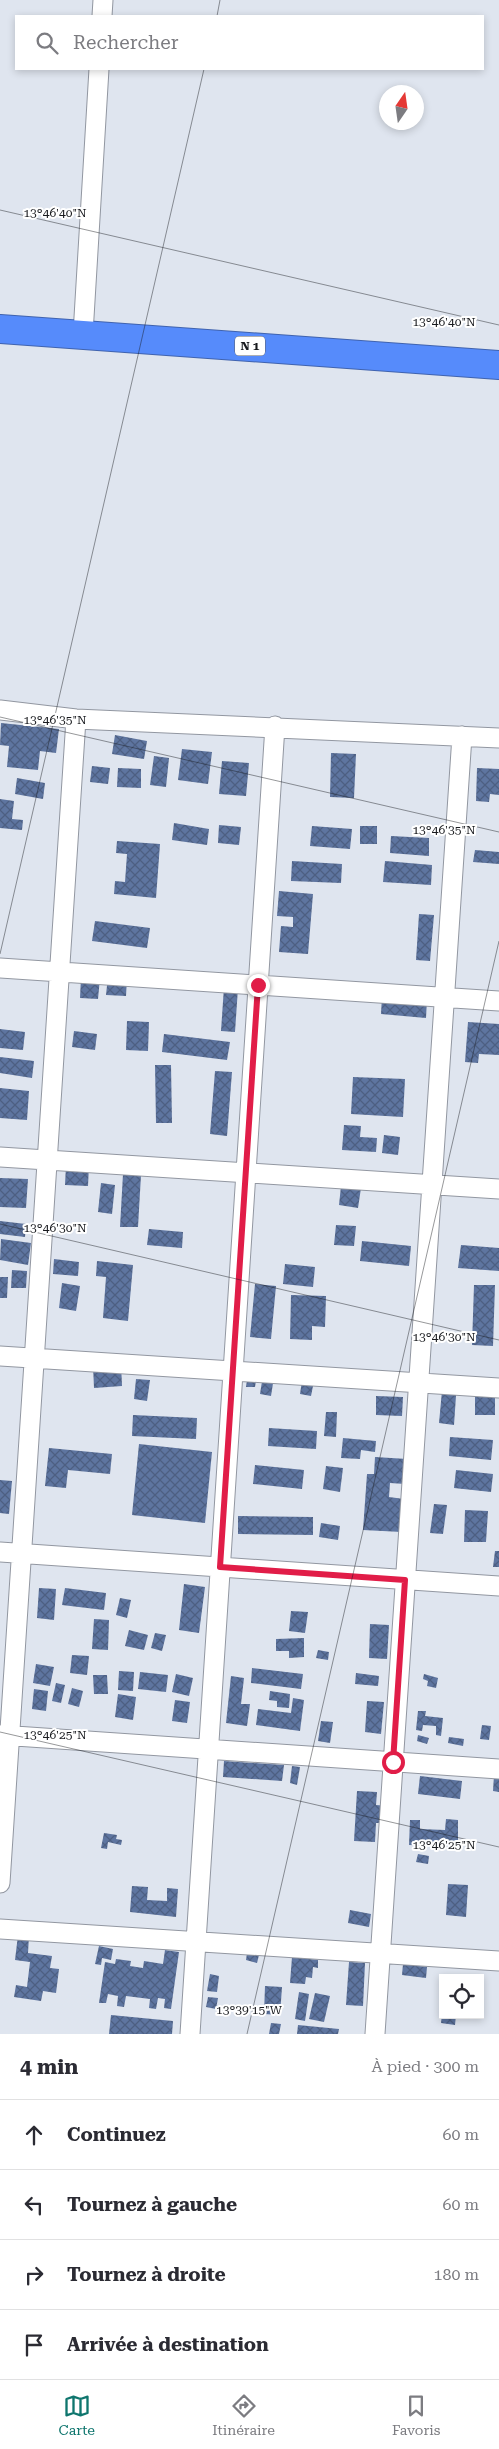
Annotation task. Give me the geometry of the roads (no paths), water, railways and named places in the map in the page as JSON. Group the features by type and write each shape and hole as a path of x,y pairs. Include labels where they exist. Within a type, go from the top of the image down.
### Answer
{"highway":[{"name":"N 1","path":"0,329 499,365"}],"street":[{"path":"102,15 103,0"},
{"path":"83,334 99,70"},
{"path":"0,710 76,719 275,726 499,738"},
{"path":"0,1883 5,1736 21,1554 76,719"},
{"path":"190,2034 275,726"},
{"path":"375,2034 462,736"},
{"path":"0,968 499,1001"},
{"path":"0,1158 499,1190"},
{"path":"0,1356 499,1388"},
{"path":"0,1552 499,1586"},
{"path":"5,1736 499,1769"},
{"path":"0,1929 499,1961"}]}
